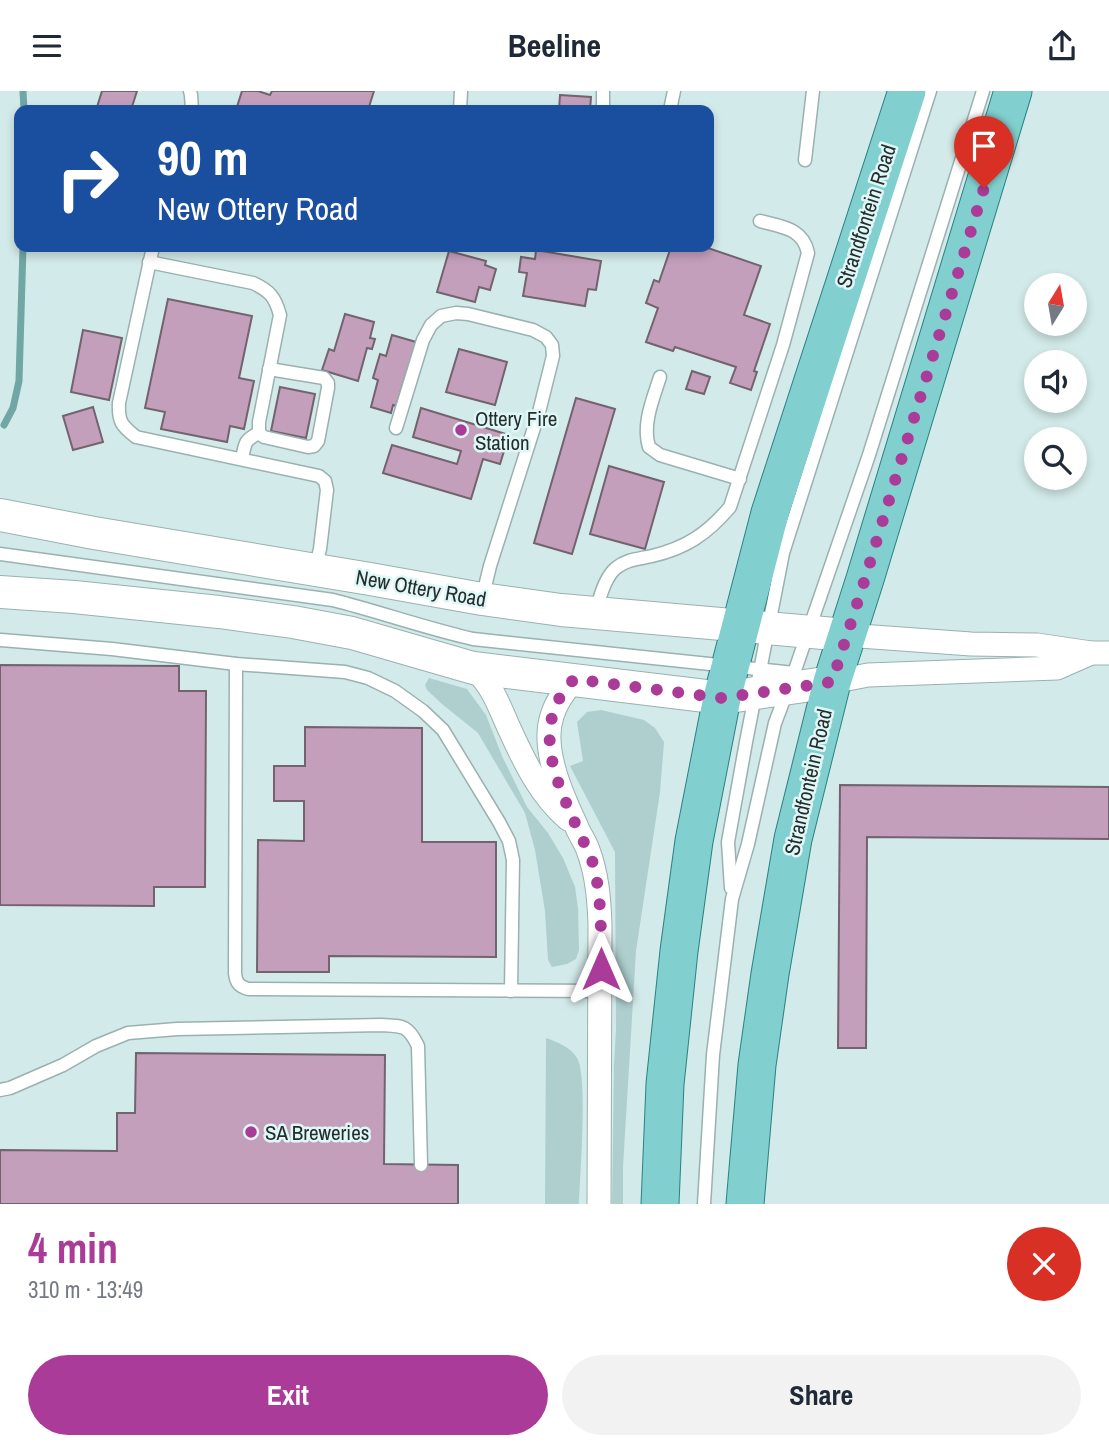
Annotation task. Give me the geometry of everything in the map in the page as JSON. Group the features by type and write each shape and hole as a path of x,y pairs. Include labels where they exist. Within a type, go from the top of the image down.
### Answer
{"main road":[{"name":"Strandfontein Road","path":"660,1204 665,1084 694,841 742,682 754,628 770,513 906,91"},
{"name":"Strandfontein Road","path":"745,1204 757,1065 792,846 832,682 1013,91"},
{"name":"New Ottery Road","path":"0,515 482,599 594,613 846,635"},
{"path":"0,592 140,604 293,622 352,633 473,668 574,679 832,682"}],"street":[{"path":"846,635 971,644 1037,645 1100,653"},
{"path":"832,682 868,675 1057,668 1100,653"},
{"path":"473,668 485,678 493,690 527,765 544,794 576,825"},
{"path":"574,679 559,698 551,718 549,737 551,757 560,786 587,847 598,891 601,991 599,1204"}],"lane":[{"path":"806,160 813,91"},
{"path":"754,628 783,553 930,91"},
{"path":"704,1204 713,1055 732,899 748,844 775,723 869,455 983,91"},
{"path":"594,613 614,570 627,561 680,548 716,523 730,507 783,345 808,253 806,243 800,235 760,221"},
{"path":"152,252 118,417 124,427 136,437 319,476 325,481 327,490 315,569"},
{"path":"149,262 253,283 267,290 276,303 280,315 259,433"},
{"path":"396,428 423,340 431,325 441,316 468,314 533,330 546,337 552,345 553,356 539,412 482,599"},
{"path":"259,433 264,437 314,446 318,441 328,383 324,378 269,369"},
{"path":"660,377 647,423 646,438 649,447 660,455 740,479"},
{"path":"242,460 246,442 259,433"},
{"path":"0,554 333,600 473,639 742,682 728,842 732,899"},
{"path":"1,641 112,649 236,664 345,673 368,678 395,691 423,711 443,730 509,841 513,860 511,991"},
{"path":"236,664 236,982 240,987 601,991"},
{"path":"0,1090 63,1065 96,1046 128,1033 191,1029 401,1026 412,1034 418,1046 421,1165"}],"shaded area":[{"path":"429,678 467,689 486,715 527,807 548,833 563,858 575,887 578,908 579,950 576,959 567,964 552,967 548,960 545,911 535,850 525,813 478,733 427,690 425,685"},
{"path":"601,710 644,720 655,728 664,742 660,792 636,951 623,1204 612,1204 616,1028 615,852 570,766 583,761 577,722 587,712"},
{"path":"546,1038 571,1051 580,1068 583,1105 579,1204 545,1204"}],"building":[{"path":"102,91 137,91 133,105 98,105"},
{"path":"242,91 258,91 270,95 272,91 374,91 370,105 238,105"},
{"path":"560,95 591,97 590,105 559,105"},
{"path":"714,250 761,266 744,315 770,324 754,371 757,372 751,390 730,383 736,367 675,347 673,351 646,342 658,308 646,303 654,280 659,282 669,252"},
{"path":"449,252 486,261 485,265 496,269 490,290 479,287 475,302 437,292"},
{"path":"536,252 548,252 601,261 596,290 588,289 585,306 523,296 527,273 519,272 521,257 535,259"},
{"path":"168,299 252,316 239,378 254,381 244,429 230,426 227,442 161,429 165,412 145,408"},
{"path":"345,314 374,322 370,338 375,339 372,349 367,348 358,381 322,370 329,349 334,351"},
{"path":"83,330 122,338 109,400 71,392"},
{"path":"392,335 416,342 396,406 393,405 391,413 371,407 378,380 373,378 380,354 386,356"},
{"path":"459,349 507,362 495,405 446,392"},
{"path":"692,371 710,377 704,394 686,389"},
{"path":"280,387 315,394 306,438 271,431"},
{"path":"576,398 615,409 572,554 534,543"},
{"path":"93,407 103,442 73,450 63,416"},
{"path":"421,408 509,435 500,464 483,459 471,499 383,473 392,445 457,464 461,451 413,437"},
{"path":"609,466 664,482 645,549 590,534"},
{"path":"0,665 179,666 179,691 206,691 205,887 154,887 154,906 0,905"},
{"path":"305,727 422,728 422,842 496,842 496,957 329,956 329,972 257,972 258,840 304,841 304,801 274,801 274,766 305,766"},
{"path":"840,785 1109,787 1109,839 867,837 866,1048 838,1048"},
{"name":"SA Breweries","path":"136,1053 385,1055 384,1164 458,1165 458,1204 0,1204 0,1150 117,1151 117,1113 135,1113"}],"waterway":[{"path":"23,91 24,105"},
{"path":"4,425 13,408 19,381 23,252"}],"place":[{"name":"Ottery Fire Station","path":"461,430"},
{"name":"SA Breweries","path":"251,1132"}],"route":[{"path":"601,969 598,891 593,866 551,757 551,718 559,698 574,679 722,698 832,682 984,188"}]}
